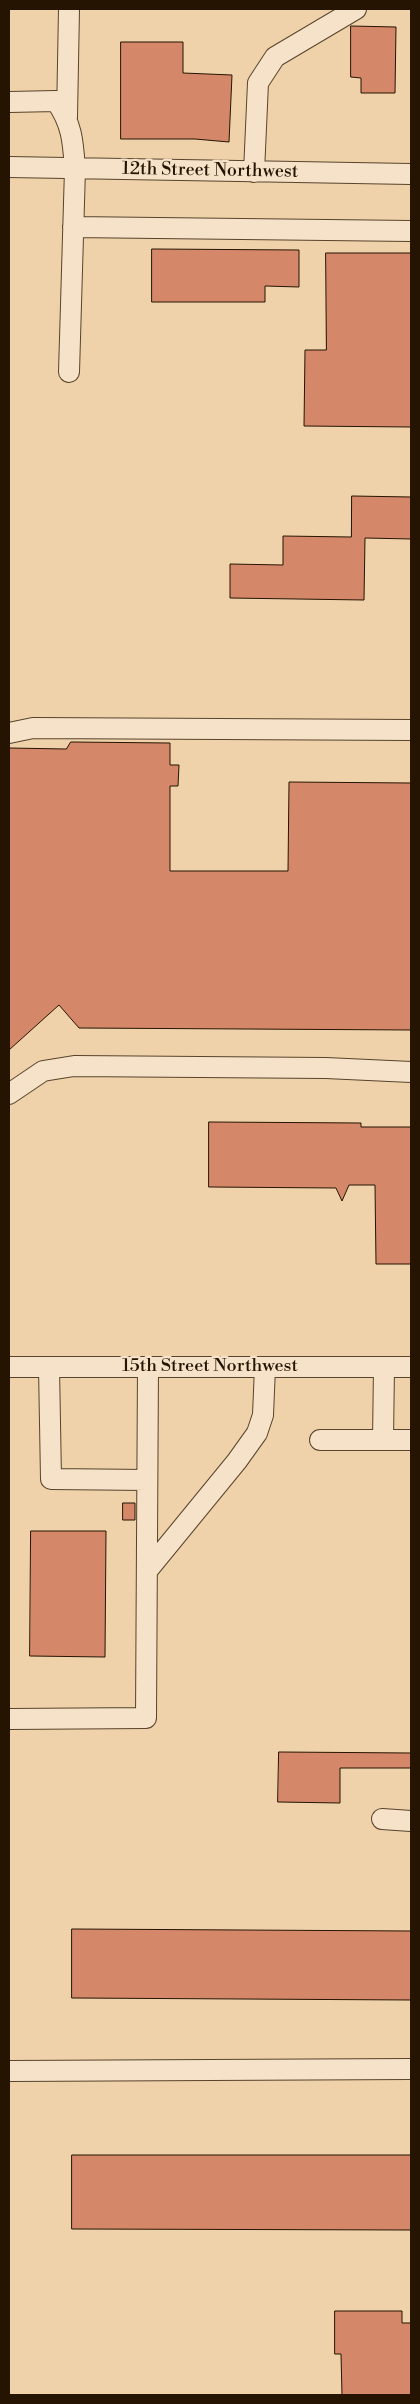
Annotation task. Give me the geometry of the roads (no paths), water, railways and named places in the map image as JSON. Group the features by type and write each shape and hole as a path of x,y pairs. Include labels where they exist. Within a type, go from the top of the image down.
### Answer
{"street":[{"path":"69,9 67,117 73,140 75,169 69,372"},
{"path":"254,172 258,83 275,57 356,9"},
{"path":"9,102 56,101 67,117"},
{"name":"12th Street Northwest","path":"9,167 411,174"},
{"path":"73,227 411,231"},
{"path":"9,732 33,728 411,730"},
{"path":"9,1094 42,1072 74,1066 326,1068 411,1072"},
{"name":"15th Street Northwest","path":"9,1367 411,1367"},
{"path":"50,1367 51,1479 147,1480"},
{"path":"9,1719 146,1718 148,1367"},
{"path":"147,1571 238,1461 257,1433 263,1415 265,1367"},
{"path":"383,1440 384,1367"},
{"path":"320,1440 411,1440"},
{"path":"382,1818 411,1821"},
{"path":"9,2071 411,2069"}]}
